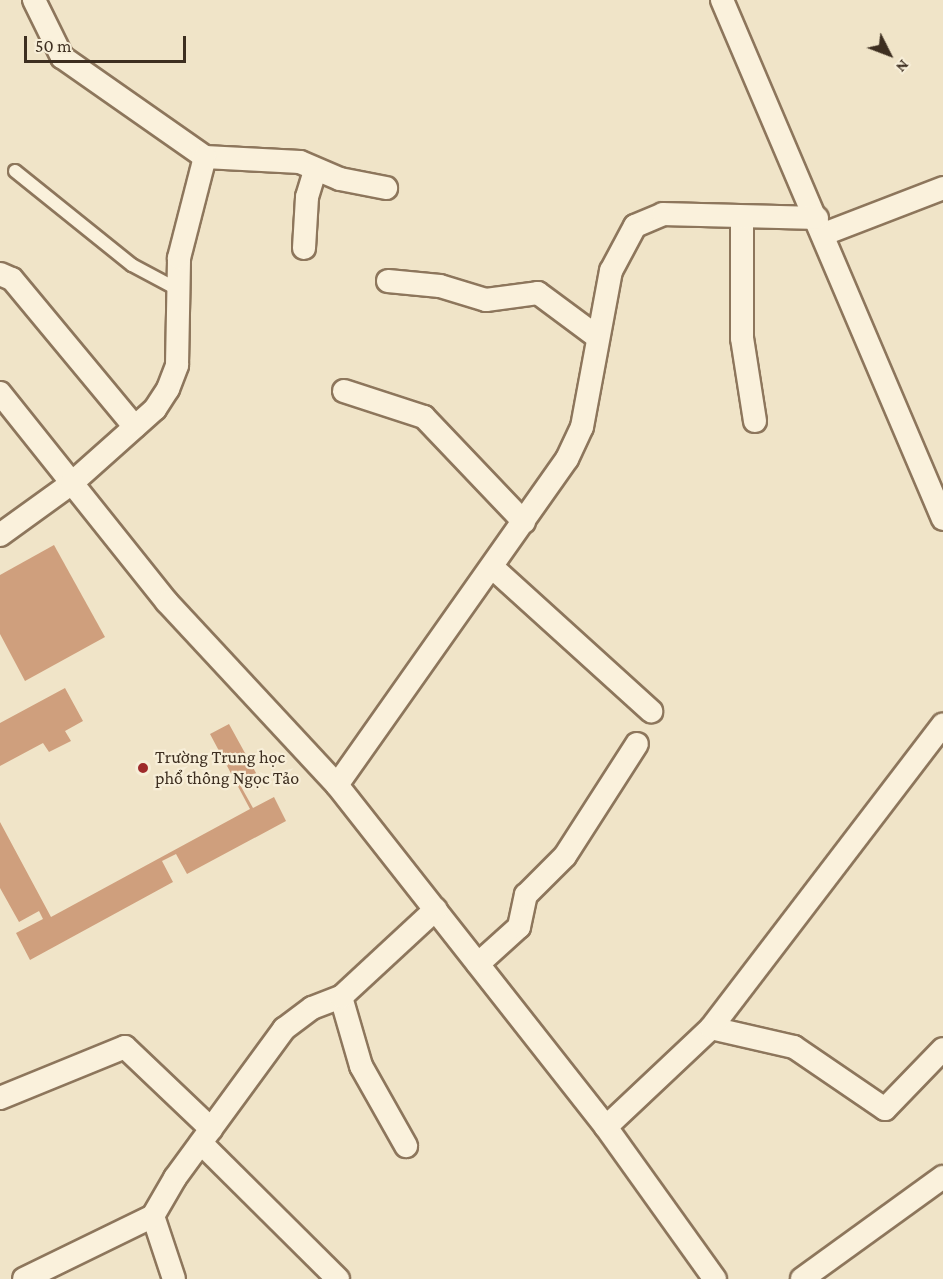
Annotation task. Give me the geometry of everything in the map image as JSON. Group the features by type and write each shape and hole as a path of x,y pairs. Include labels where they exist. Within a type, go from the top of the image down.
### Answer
{"street":[{"path":"34,0 62,57 205,157 300,162 315,170 386,188"},
{"path":"722,0 821,226 943,519"},
{"path":"0,535 72,483 135,427 168,389 177,365 179,258 205,157"},
{"path":"304,248 307,197 315,170"},
{"path":"337,785 397,706 419,662 524,522 582,427 596,336 611,271 635,226 663,214 742,218 821,226 943,188"},
{"path":"742,218 742,338 755,421"},
{"path":"0,274 12,279 135,427"},
{"path":"388,281 440,286 486,300 538,293 596,336"},
{"path":"344,391 424,417 524,522"},
{"path":"0,393 167,602 337,785 606,1126 715,1279"},
{"path":"492,567 651,711"},
{"path":"606,1126 711,1028 943,725"},
{"path":"478,964 519,927 526,896 565,856 637,744"},
{"path":"24,1279 153,1216 206,1136 284,1029 312,1008 340,997 436,909"},
{"path":"340,997 352,1045 406,1146"},
{"path":"711,1028 794,1047 885,1109 943,1049"},
{"path":"0,1098 125,1047 338,1279"},
{"path":"802,1279 943,1177"},
{"path":"153,1216 174,1279"}],"lane":[{"path":"15,171 132,265 177,289"}],"building":[{"path":"54,545 105,637 25,681 0,634 0,575"},
{"path":"65,688 83,721 65,731 71,741 49,752 43,743 0,766 0,723"},
{"path":"229,724 256,773 239,783 253,808 274,797 286,821 187,874 176,854 162,861 173,882 30,960 16,933 43,919 39,911 19,922 0,888 0,822 51,917 250,809 210,734"}],"place":[{"name":"Trường Trung học phổ thông Ngọc Tảo","path":"143,768"}]}
